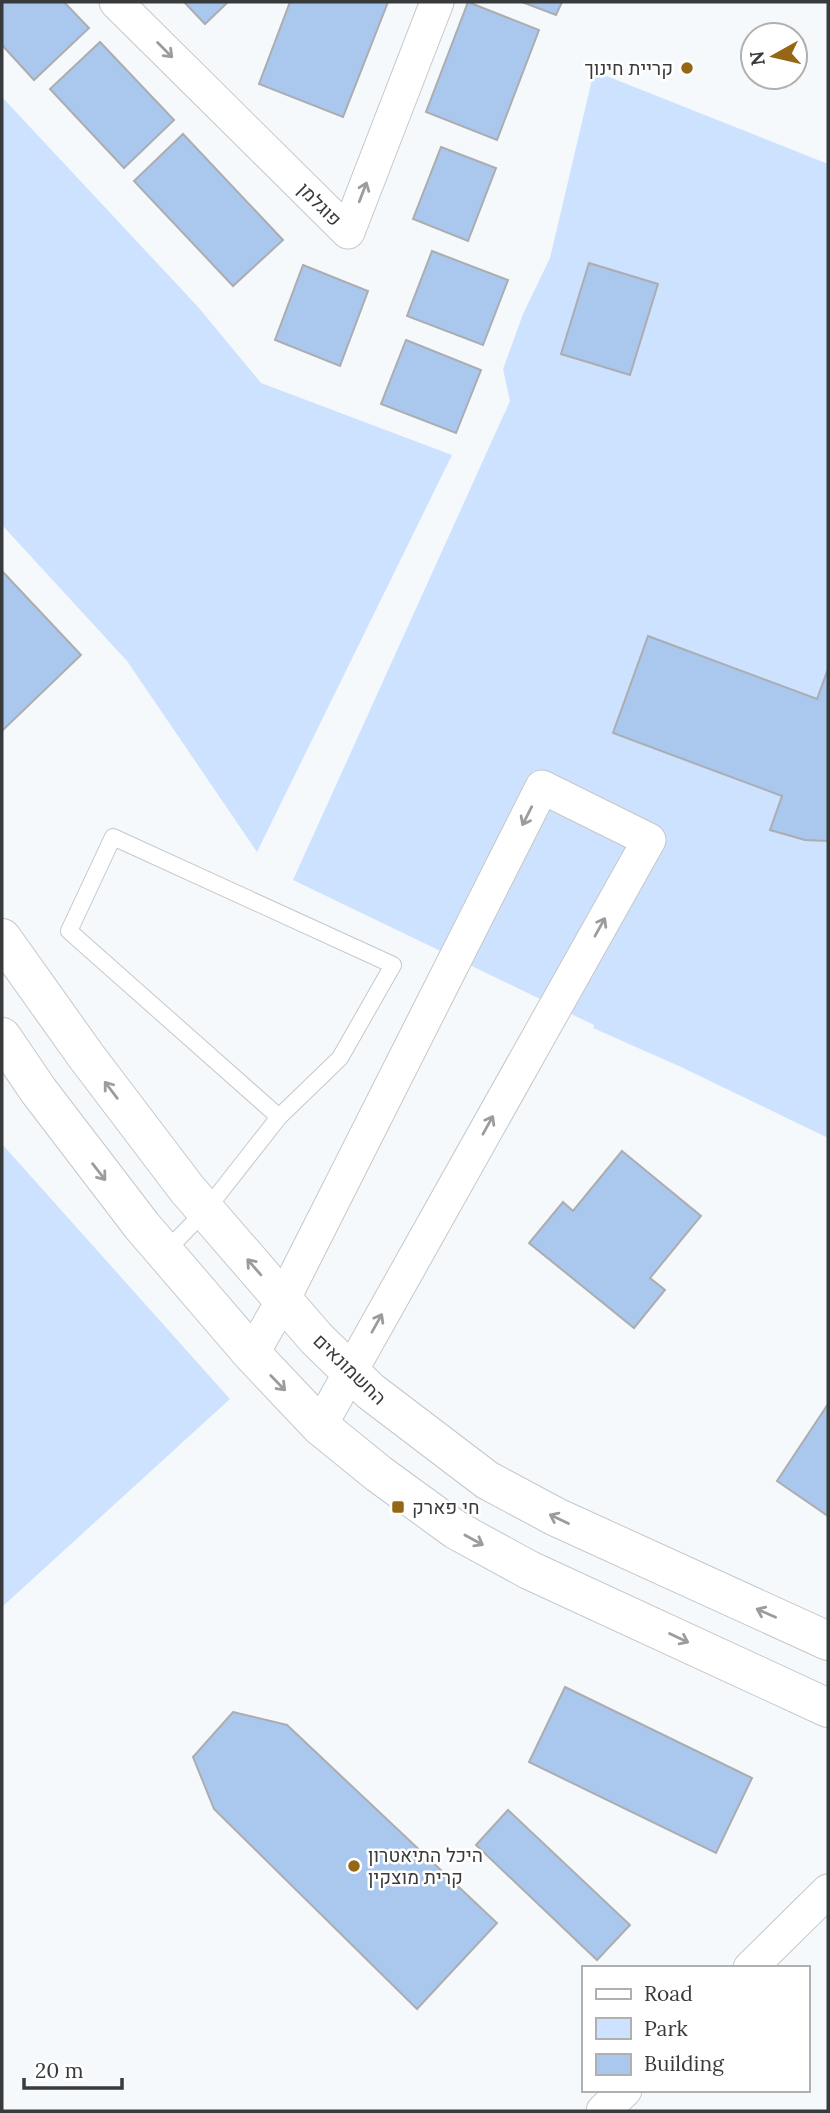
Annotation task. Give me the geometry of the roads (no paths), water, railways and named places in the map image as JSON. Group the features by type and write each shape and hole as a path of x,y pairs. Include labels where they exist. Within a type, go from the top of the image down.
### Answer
{"street":[{"name":"פוגלמן","path":"116,2 348,232 437,2"},
{"path":"252,1354 283,1300 542,787 649,840 320,1426"},
{"name":"החשמונאים","path":"2,938 134,1121 206,1210 316,1338 406,1420 487,1480 556,1517 828,1641"},
{"path":"2,1037 87,1156 164,1252 252,1354 320,1426 379,1474 456,1530 529,1570 828,1708"},
{"path":"752,1966 828,1891"}],"lane":[{"path":"164,1252 206,1210 279,1117 340,1058 393,965 113,837 69,931 279,1117"}],"place":[{"name":"קריית חינוך","path":"687,68"},
{"name":"חי פארק","path":"398,1507"},
{"name":"היכל התיאטרון קרית מוצקין","path":"354,1866"}]}
